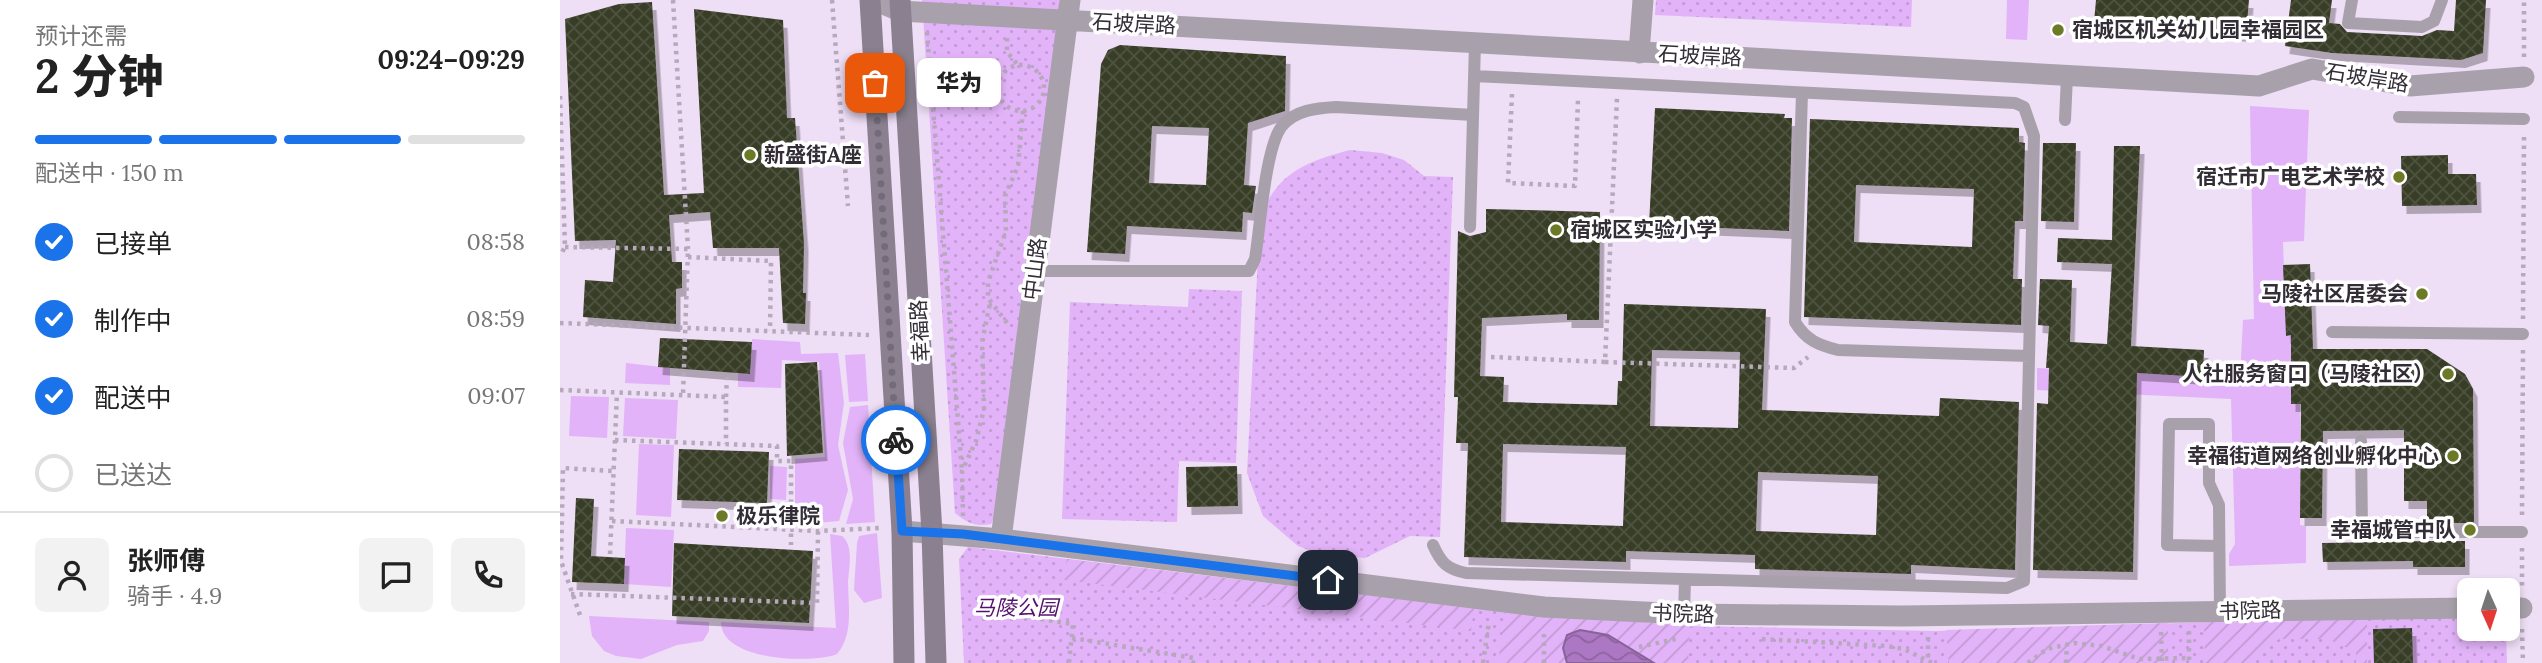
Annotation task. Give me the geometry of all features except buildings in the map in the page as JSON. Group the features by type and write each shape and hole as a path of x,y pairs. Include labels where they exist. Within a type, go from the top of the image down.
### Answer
{"main road":[{"name":"幸福路","path":"872,0 892,529 904,663"},
{"name":"幸福路","path":"900,6 932,533 936,663"}],"street":[{"name":"石坡岸路","path":"872,0 925,13 1005,17 1069,10 1475,43 2259,86 2312,69 2410,86 2524,76"},
{"path":"1639,53 1643,0"},
{"name":"中山路","path":"1001,539 1069,10"},
{"name":"书院路","path":"892,529 963,534 1544,607 1684,614 1958,616 2457,608"}],"lane":[{"path":"2351,0 2348,23 2422,27 2434,20 2442,0"},
{"path":"1471,228 1475,43"},
{"path":"1433,545 1439,559 1449,569 1466,573 2017,586 2024,580 2034,136 2024,107 2015,103 1474,76"},
{"path":"2065,120 2067,76"},
{"path":"1802,93 1795,322 1803,335 1816,344 1838,350 2029,356"},
{"path":"1035,271 1249,271 1255,259 1272,146 1282,125 1294,116 1317,108 1336,107 1473,115"},
{"path":"2399,117 2524,119"},
{"path":"2332,332 2523,334"},
{"path":"2219,546 2167,545 2169,424 2208,424 2209,483 2219,505 2220,612"},
{"path":"2361,441 2362,532 2522,532"},
{"path":"1684,614 1685,580"}],"path":[{"path":"673,0 688,249 683,396"},
{"path":"832,0 848,206"},
{"path":"925,13 962,471 963,534"},
{"path":"1005,17 1007,52 1018,65 1032,67 1044,85 1037,104 1024,110 1008,106 999,94 1000,79 1018,65"},
{"path":"1513,78 1508,183 1575,186 1579,81"},
{"path":"1605,362 1618,83"},
{"path":"560,96 565,247 560,256"},
{"path":"962,471 976,441 984,410 982,342 990,302 988,282 1006,231 1004,196 1018,166 1024,110"},
{"path":"565,247 688,249"},
{"path":"688,257 771,261 770,331"},
{"path":"990,302 1001,318 1027,339"},
{"path":"560,323 877,334"},
{"path":"1491,358 1794,368 1805,360 1816,344"},
{"path":"726,444 727,377"},
{"path":"560,390 726,397"},
{"path":"610,554 617,393"},
{"path":"615,440 777,446 778,461 791,461 791,545"},
{"path":"580,615 561,561 563,468 614,471"},
{"path":"611,521 818,531 892,529"},
{"path":"571,594 817,603 818,531"},
{"path":"1483,663 1491,601"},
{"path":"2160,612 2162,661"},
{"path":"2028,663 2047,649 2067,644 2102,646 2139,659 2189,661 2188,612"},
{"path":"1007,614 1073,624 1069,663"},
{"path":"1639,647 1685,636"},
{"path":"1072,638 1194,658 1193,663"},
{"path":"1751,639 1887,646 1904,649 1932,663"},
{"path":"2066,663 2067,644"}],"green space":[{"path":"922,0 1059,0 1061,36 995,516 991,524 986,525 972,523 955,513"},
{"path":"1656,0 1912,0 1911,27 1655,15"},
{"path":"2007,0 2029,0 2027,40 2006,39"},
{"path":"2250,106 2309,110 2304,241 2283,242 2286,335 2291,335 2291,404 2300,404 2300,525 2306,526 2306,563 2229,566 2229,554 2235,544 2231,399 2037,390 2037,368 2240,378 2243,320 2254,319"},
{"path":"1350,150 1382,153 1404,160 1424,176 1453,177 1440,537 1410,536 1365,558 1319,554 1298,546 1263,516 1247,473 1260,217 1275,189 1295,171 1320,159"},
{"path":"1189,289 1242,291 1236,463 1179,461 1177,522 1062,519 1070,302 1188,307"},
{"path":"752,339 800,342 801,354 838,353 844,403 838,445 848,490 839,521 795,525 795,459 825,457 819,362 782,360 781,388 738,387 738,373 750,374"},
{"path":"865,354 868,401 849,402 845,355"},
{"path":"626,363 670,368 670,385 625,383"},
{"path":"571,396 609,397 607,438 569,436"},
{"path":"625,398 678,400 676,439 623,436"},
{"path":"868,405 875,522 846,524 853,499 843,443 850,407"},
{"path":"639,444 674,445 671,517 636,515"},
{"path":"770,466 787,467 786,500 770,499"},
{"path":"626,528 674,530 671,587 624,584"},
{"path":"877,533 882,598 864,603 854,590 857,543 859,536"},
{"path":"830,534 842,536 846,540 850,557 848,629 837,654 811,659 772,657 736,646 725,636 721,622 836,628"},
{"name":"马陵公园","path":"968,547 1505,612 1690,626 1934,631 2427,615 2457,616 2457,641 2506,641 2507,663 964,663 959,559"},
{"path":"1067,559 1474,608 1471,631 1064,580"},
{"path":"1505,612 1690,626 1688,663 1498,663"},
{"path":"589,616 709,622 709,631 703,641 677,645 641,659 616,656 604,651 592,636"},
{"path":"2367,617 2367,663 2356,663 2356,652 2328,639 2279,639 2255,658 2255,663 2205,663 2204,622"},
{"path":"2168,623 2168,663 1949,663 1946,630"}],"water":[{"path":"1580,630 1608,635 1654,663 1567,663 1563,648 1567,635"}],"way so far":[{"path":"875,83 896,440"}],"place":[{"name":"宿城区机关幼儿园幸福园区","path":"2058,30"},
{"name":"华为","path":"875,83"},
{"name":"新盛街A座","path":"750,155"},
{"name":"宿迁市广电艺术学校","path":"2399,177"},
{"name":"宿城区实验小学","path":"1556,230"},
{"name":"马陵社区居委会","path":"2422,294"},
{"name":"人社服务窗口（马陵社区）","path":"2448,374"},
{"name":"幸福街道网络创业孵化中心","path":"2453,456"},
{"name":"极乐律院","path":"722,516"},
{"name":"幸福城管中队","path":"2470,530"}],"route":[{"path":"896,440 902,531 963,534 1328,580"}]}
